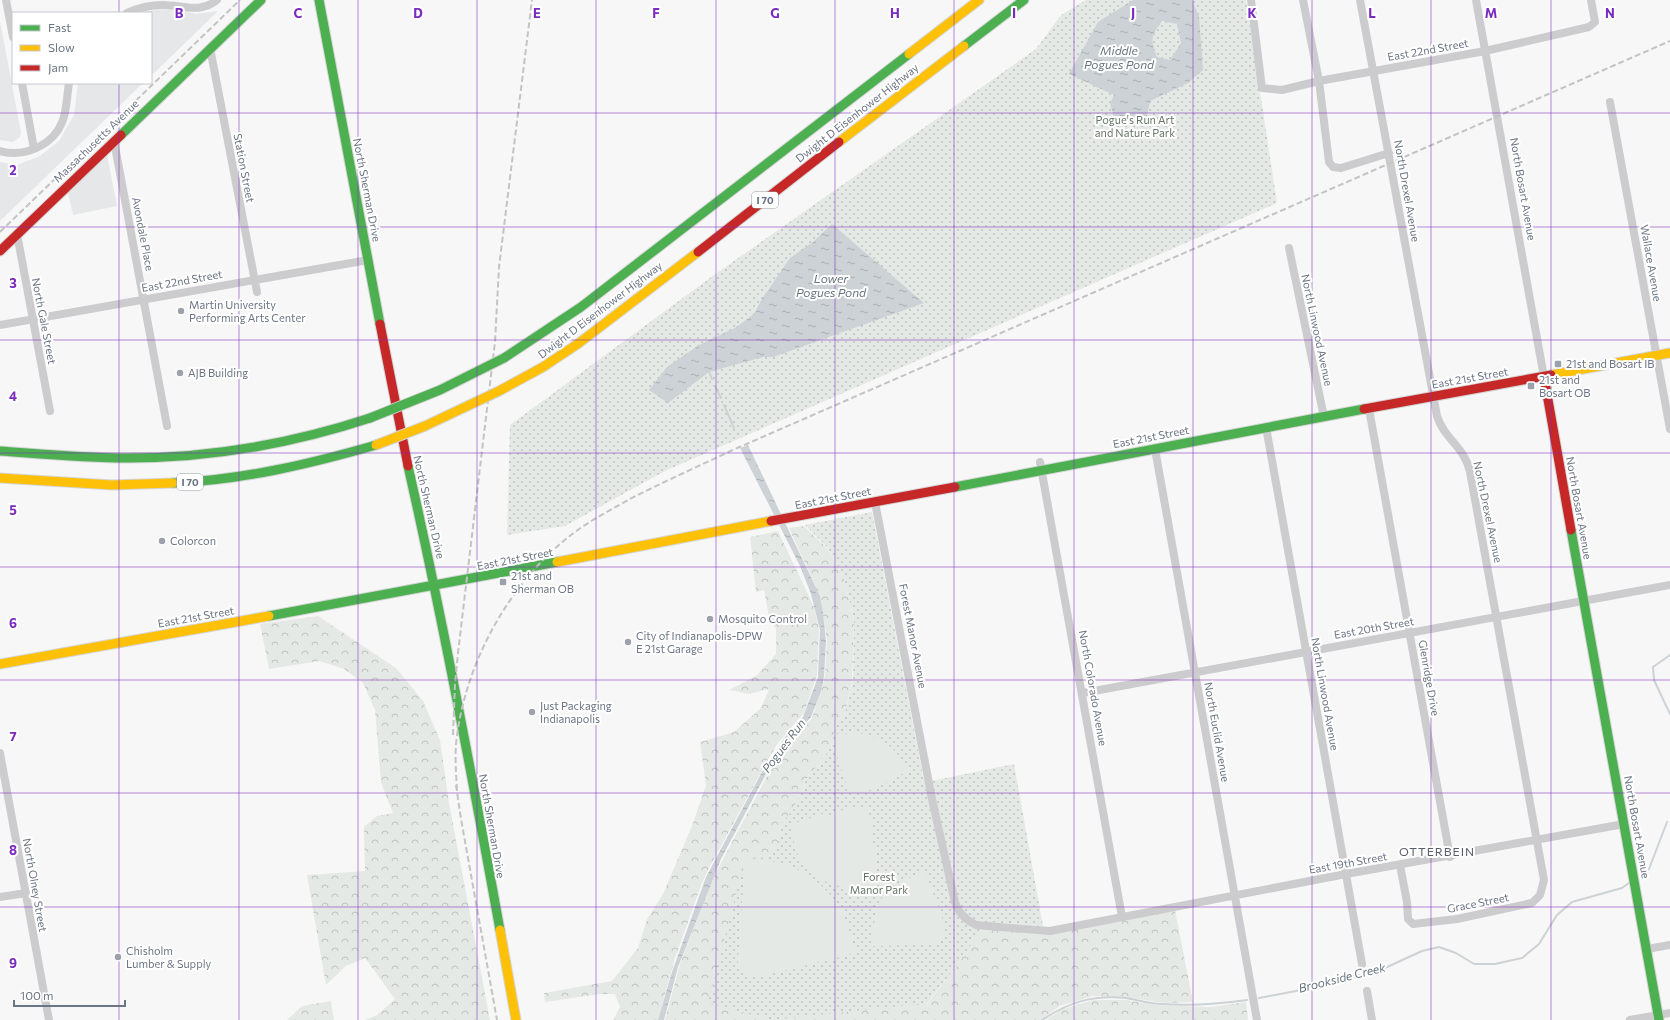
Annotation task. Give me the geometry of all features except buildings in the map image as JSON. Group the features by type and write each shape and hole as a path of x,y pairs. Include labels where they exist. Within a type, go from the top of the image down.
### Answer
{"main road":[{"name":"Massachusetts Avenue","path":"0,251 261,0"},
{"name":"North Sherman Drive","path":"320,0 405,455 455,684 516,1020"},
{"name":"Dwight D Eisenhower Highway","path":"0,451 117,458 196,455 254,447 340,428 370,418 440,390 504,358 581,307 979,0"},
{"name":"Dwight D Eisenhower Highway","path":"0,478 112,485 200,482 311,464 376,445 425,426 499,391 543,367 579,343 1024,0"},
{"name":"East 21st Street","path":"0,664 316,608 875,502 1041,466 1155,448 1670,353"},
{"name":"North Bosart Avenue","path":"1544,377 1583,601 1659,1017"}],"street":[{"path":"6,0 12,32"},
{"path":"130,12 162,3 198,8 208,6 217,0"},
{"name":"East 22nd Street","path":"1251,0 1262,88 1282,90 1320,81 1485,51 1589,27 1595,22 1591,0"},
{"path":"1303,0 1320,81 1329,162 1333,167 1341,168 1389,153"},
{"name":"North Drexel Avenue","path":"1360,0 1440,425 1447,436 1461,450 1470,468 1544,872 1543,888 1540,895"},
{"name":"North Bosart Avenue","path":"1476,0 1544,377"},
{"name":"Station Street","path":"210,48 257,292"},
{"path":"22,84 34,149"},
{"path":"0,151 18,153 34,149 48,141 62,124 69,84"},
{"name":"Wallace Avenue","path":"1610,102 1670,430"},
{"name":"Avondale Place","path":"114,141 167,426"},
{"name":"North Gale Street","path":"17,234 50,411"},
{"name":"North Linwood Avenue","path":"1289,248 1324,417"},
{"name":"East 22nd Street","path":"0,325 368,260"},
{"name":"Glenridge Drive","path":"1369,409 1450,857"},
{"name":"North Linwood Avenue","path":"1266,427 1362,964"},
{"name":"North Euclid Avenue","path":"1155,448 1257,1020"},
{"name":"North Colorado Avenue","path":"1041,466 1083,693 1122,917"},
{"name":"Forest Manor Avenue","path":"875,502 928,775 955,902 961,914 966,920 979,926 1050,931 1122,917"},
{"name":"East 20th Street","path":"1083,693 1670,585"},
{"name":"North Olney Street","path":"0,753 49,1020"},
{"name":"East 19th Street","path":"1122,917 1346,874 1450,857 1624,824"},
{"name":"Grace Street","path":"1400,865 1408,919 1413,924 1456,919 1532,903 1540,895"},
{"path":"0,897 26,893"},
{"path":"1647,949 1670,945"},
{"path":"1367,990 1372,1020"},
{"path":"1630,1020 1659,1017 1670,1013"}],"shaded area":[{"path":"177,9 196,14 218,11 152,75 152,12 145,12"},
{"path":"0,21 21,133 20,137 13,142 0,140"},
{"path":"78,84 142,84 0,221 0,162 17,165 40,156 59,141 74,115"},
{"path":"107,155 117,206 73,215 68,193"}],"green space":[{"name":"Pogue's Run Art and Nature Park","path":"1086,0 1246,0 1277,203 665,471 565,526 507,535 510,425 714,275 1036,49 1061,15"},
{"name":"Forest Manor Park","path":"872,512 924,781 936,780 1014,764 1043,926 986,922 956,967 927,1003 772,1020 708,1003 745,859 772,857 783,821 794,809 806,780 832,746 836,722 845,713 853,680 854,621 844,578 828,548 805,525"},
{"path":"804,526 828,549 844,578 854,621 852,681 845,713 836,722 832,746 806,780 794,809 783,821 772,857 927,1004 956,967 982,927 1045,934 1175,910 1193,1002 1165,1003 1123,997 1093,996 1060,1006 1040,1020 665,1020 680,964 713,878 767,776 789,743 812,718 825,676 827,640 820,596 789,528"},
{"path":"778,531 814,607 819,629 817,675 804,713 778,743 766,763 702,883 675,958 658,1020 613,1020 620,1007 615,994 600,994 545,1002 544,993 612,981 638,948 647,919 663,894 692,826 706,785 700,742 734,732 761,708 769,689 749,694 729,690 756,676 776,654 776,629 769,617 764,590 756,592 750,537"},
{"path":"318,616 396,668 423,701 440,740 449,803 490,1020 365,1020 377,1015 395,999 365,958 346,966 326,985 307,875 365,871 364,827 377,816 393,813 381,783 375,710 363,683 344,669 319,661 269,669 260,624"},
{"path":"858,733 882,741 894,750 910,770 874,789 852,795 849,792 836,753 835,734"},
{"path":"848,808 866,808 871,817 873,846 876,851 877,882 875,885 854,888 844,887 824,881 808,869 801,860 794,843 790,825 822,814 827,816"},
{"path":"745,861 776,862 795,868 822,886 841,910 848,926 856,953 763,976 750,977 738,968"},
{"path":"924,871 943,921 945,935 943,938 939,943 872,946 877,908 884,895 896,884"},
{"path":"1093,1000 1127,1000 1154,1005 1211,1007 1246,1002 1248,1020 1045,1020 1063,1009"},
{"path":"331,1001 334,1020 287,1020 302,1006"}],"water":[{"name":"Middle Pogues Pond","path":"1133,0 1192,0 1199,16 1203,70 1188,83 1150,101 1146,120 1114,117 1110,103 1114,95 1069,74 1098,22","holes":["1162,21 1177,24 1181,43 1170,60 1157,57 1153,46 1154,34"]},
{"name":"Lower Pogues Pond","path":"832,224 924,303 773,357 763,357 709,372 668,403 649,390 667,367 699,345 735,328 754,314 762,299 790,258 813,242"},
{"path":"748,445 820,596 826,641 824,676 821,691 811,717 788,742 766,774 721,859 678,967 664,1020 658,1020 672,972 706,877 763,770 785,737 803,717 818,677 820,630 811,594 800,566 740,448"}],"waterway":[{"name":"Pogues Run","path":"709,372 712,379"},
{"name":"Pogues Run","path":"715,386 721,398"},
{"name":"Pogues Run","path":"724,405 734,428"},
{"name":"Brookside Creek","path":"1670,655 1653,667 1654,680 1670,714"},
{"name":"Brookside Creek","path":"1641,875 1649,869 1667,822"},
{"name":"Brookside Creek","path":"1259,998 1301,990 1339,979 1361,975 1385,968 1422,951 1439,947 1456,953 1474,964 1495,964 1522,958 1539,944 1557,915 1572,902 1622,888 1629,883"},
{"name":"Brookside Creek","path":"1042,1020 1071,1004 1102,998 1126,998 1153,1003 1183,1005 1215,1004 1247,1000"}],"railway":[{"path":"0,232 240,0"},
{"path":"453,735 458,653 495,342 499,267 532,0"},
{"path":"457,790 456,744 461,714 468,685 479,656 493,628 509,602 528,577 548,555 571,535 592,521 641,493 735,449 1670,41"},
{"path":"456,785 497,1020"}],"traffic: fast":[{"path":"121,135 261,0"},
{"path":"319,0 380,324"},
{"path":"964,46 1024,0"},
{"path":"504,358 581,307 909,54"},
{"path":"370,418 440,390 504,358"},
{"path":"955,487 1364,409"},
{"path":"0,451 112,458 190,455 250,448 281,442 370,418"},
{"path":"173,483 250,475 301,465 376,445"},
{"path":"408,466 457,698 500,930"},
{"path":"1571,530 1659,1020"},
{"path":"269,616 557,562"}],"traffic: slow":[{"path":"909,54 979,0"},
{"path":"839,142 964,46"},
{"path":"499,391 543,367 579,343 698,252"},
{"path":"1551,375 1670,353"},
{"path":"376,445 425,426 499,391"},
{"path":"0,478 112,485 173,483"},
{"path":"557,562 771,521"},
{"path":"0,664 269,616"},
{"path":"500,930 516,1020"}],"traffic: jam":[{"path":"0,251 121,135"},
{"path":"698,252 839,142"},
{"path":"380,324 408,466"},
{"path":"1364,409 1551,375"},
{"path":"1544,377 1571,530"},
{"path":"771,521 955,487"}],"place":[{"name":"Martin University Performing Arts Center","path":"181,311"},
{"name":"21st and Bosart IB","path":"1558,364"},
{"name":"AJB Building","path":"180,373"},
{"name":"21st and Bosart OB","path":"1531,386"},
{"name":"Colorcon","path":"162,541"},
{"name":"21st and Sherman OB","path":"503,582"},
{"name":"Mosquito Control","path":"710,619"},
{"name":"City of Indianapolis-DPW E 21st Garage","path":"628,642"},
{"name":"Just Packaging Indianapolis","path":"532,712"},
{"name":"Chisholm Lumber & Supply","path":"118,957"}],"district":[{"name":"OTTERBEIN","path":"1437,852"}]}
